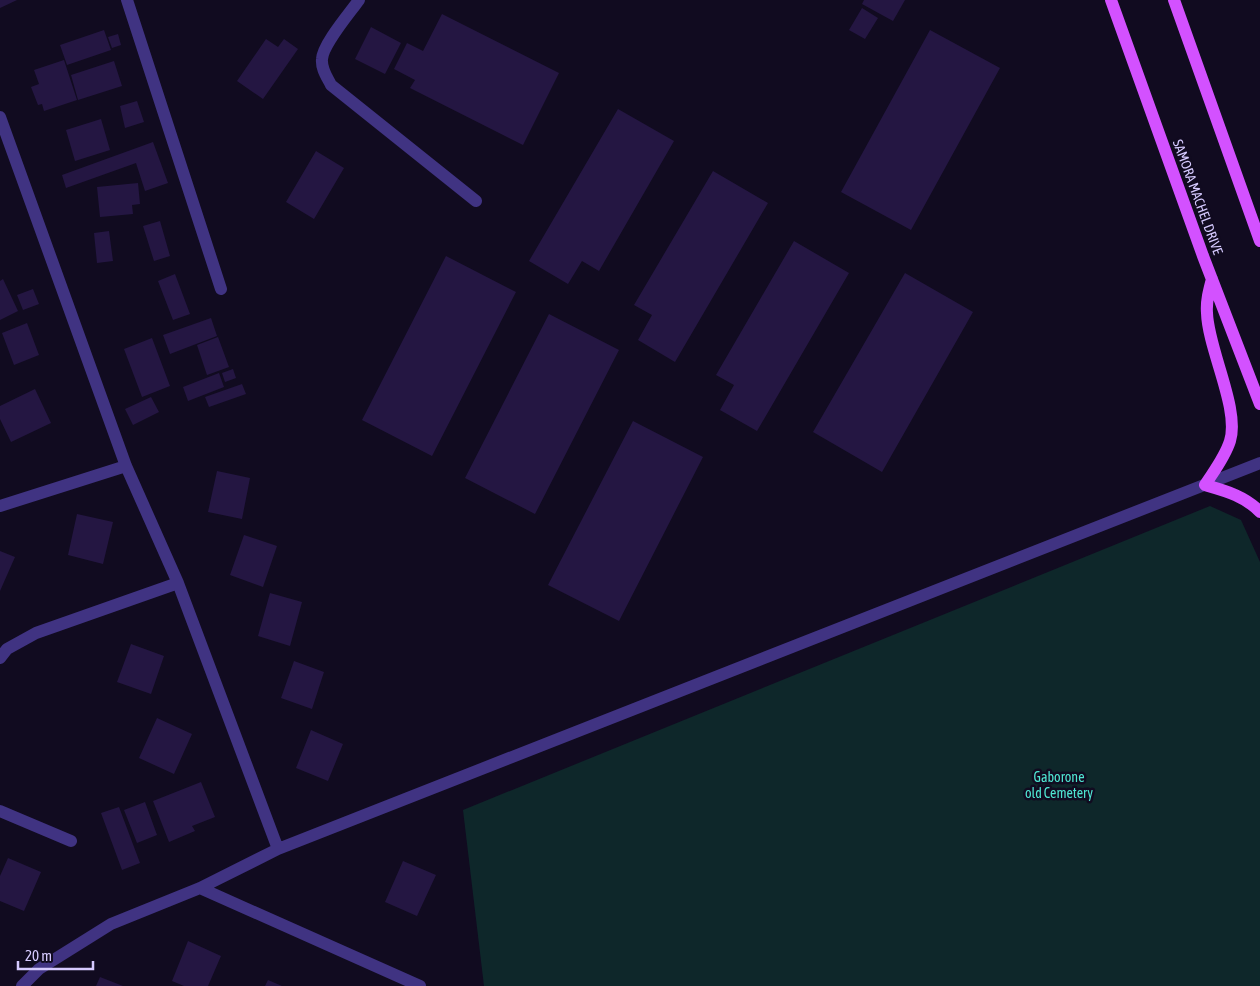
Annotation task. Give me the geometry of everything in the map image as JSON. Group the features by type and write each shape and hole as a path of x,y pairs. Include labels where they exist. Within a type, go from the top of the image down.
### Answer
{"main road":[{"name":"SAMORA MACHEL DRIVE","path":"1111,0 1212,279 1260,404"},
{"path":"1174,0 1260,241"},
{"path":"1212,279 1207,299 1209,331 1227,399 1232,431 1230,442 1205,485 1242,498 1260,512"}],"street":[{"path":"127,0 221,289"},
{"path":"359,0 329,43 322,59 324,72 331,85 476,201"},
{"path":"0,117 126,466 178,583 278,849"},
{"path":"22,986 39,969 111,924 200,888 278,849 1260,463"},
{"path":"0,506 126,466"},
{"path":"0,658 8,649 36,633 178,583"},
{"path":"0,811 71,841"},
{"path":"200,888 420,986"}],"green space":[{"name":"Gaborone old Cemetery","path":"1210,506 1241,520 1260,562 1260,986 484,986 463,810"}],"building":[{"path":"0,0 17,0 0,8"},
{"path":"864,0 905,0 893,21 862,4"},
{"path":"862,8 878,18 865,39 849,30"},
{"path":"442,14 559,73 523,145 410,88 415,80 394,69 407,43 423,51"},
{"path":"371,27 401,43 385,74 355,59"},
{"path":"104,30 111,50 67,65 60,45"},
{"path":"930,30 1000,68 911,230 841,192"},
{"path":"118,34 121,45 112,48 108,37"},
{"path":"266,39 278,47 284,39 298,49 263,99 237,81"},
{"path":"64,60 77,100 44,111 42,104 38,105 31,87 39,84 34,70"},
{"path":"114,61 122,86 78,100 71,75"},
{"path":"137,101 144,122 125,128 120,106"},
{"path":"618,109 674,141 599,271 582,261 568,284 529,261"},
{"path":"101,119 110,150 75,161 66,130"},
{"path":"153,142 168,183 145,191 136,163 66,188 62,175"},
{"path":"316,151 344,168 314,219 286,202"},
{"path":"713,171 768,203 675,362 638,340 652,315 634,305"},
{"path":"138,183 140,204 132,205 133,214 100,217 97,187"},
{"path":"160,221 170,256 154,261 143,226"},
{"path":"109,231 113,261 97,263 94,233"},
{"path":"794,241 849,273 757,431 720,410 734,385 716,375"},
{"path":"446,256 516,292 432,456 362,420"},
{"path":"905,273 973,312 882,472 813,432"},
{"path":"175,274 190,314 173,320 158,281"},
{"path":"3,279 18,311 0,320 0,281"},
{"path":"33,289 39,304 23,310 17,295"},
{"path":"549,314 619,350 535,514 465,478"},
{"path":"211,318 217,336 170,354 163,335"},
{"path":"27,323 39,355 14,365 2,333"},
{"path":"218,337 229,367 207,375 197,345"},
{"path":"152,338 170,386 142,397 124,349"},
{"path":"233,369 236,378 225,382 222,373"},
{"path":"219,373 224,387 188,401 183,387"},
{"path":"242,384 246,394 209,407 205,397"},
{"path":"35,389 51,423 11,442 0,419 0,406"},
{"path":"151,397 159,412 133,425 125,409"},
{"path":"633,421 703,457 619,621 548,585"},
{"path":"217,471 250,478 242,519 208,512"},
{"path":"77,514 113,522 103,564 68,555"},
{"path":"244,535 277,546 263,587 230,575"},
{"path":"0,551 15,557 0,591"},
{"path":"270,593 302,602 290,646 258,636"},
{"path":"131,644 164,656 151,694 117,682"},
{"path":"294,661 324,672 312,709 281,698"},
{"path":"157,718 192,734 174,774 139,758"},
{"path":"311,730 343,744 328,781 296,768"},
{"path":"201,782 215,817 192,826 195,831 169,842 153,801"},
{"path":"145,802 157,835 137,843 124,810"},
{"path":"119,807 140,863 122,870 101,813"},
{"path":"8,858 41,872 24,911 0,901 0,876"},
{"path":"403,861 436,875 417,916 385,902"},
{"path":"188,941 221,956 208,986 184,986 172,981"},
{"path":"100,977 123,986 96,986"},
{"path":"268,980 282,986 265,986"}]}
